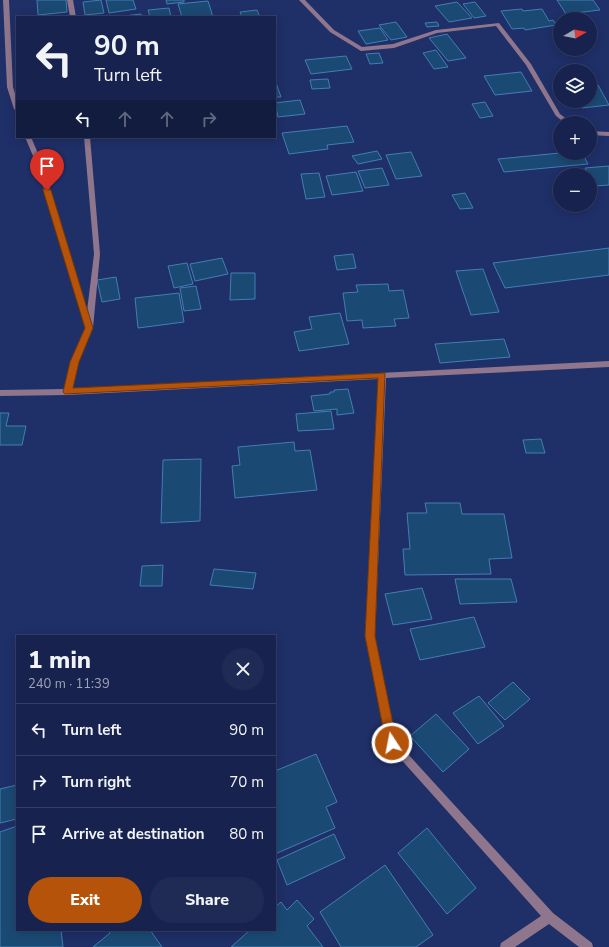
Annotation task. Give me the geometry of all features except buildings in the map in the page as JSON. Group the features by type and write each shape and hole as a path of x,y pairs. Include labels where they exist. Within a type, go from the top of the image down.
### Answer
{"street":[{"path":"6,0 10,87 16,106"},
{"path":"70,0 73,16"},
{"path":"302,0 332,32 361,50 394,46 436,32 497,24 528,64 559,116"},
{"path":"597,133 609,134"},
{"path":"28,138 39,163 89,328"},
{"path":"68,392 74,362 89,328 97,254 87,138"},
{"path":"0,393 68,392 609,364"},
{"path":"382,375 370,636 392,743 549,917 588,947"},
{"path":"505,947 549,917"}],"route":[{"path":"47,190 89,328 74,362 68,392 382,375 370,636 392,743"}]}
